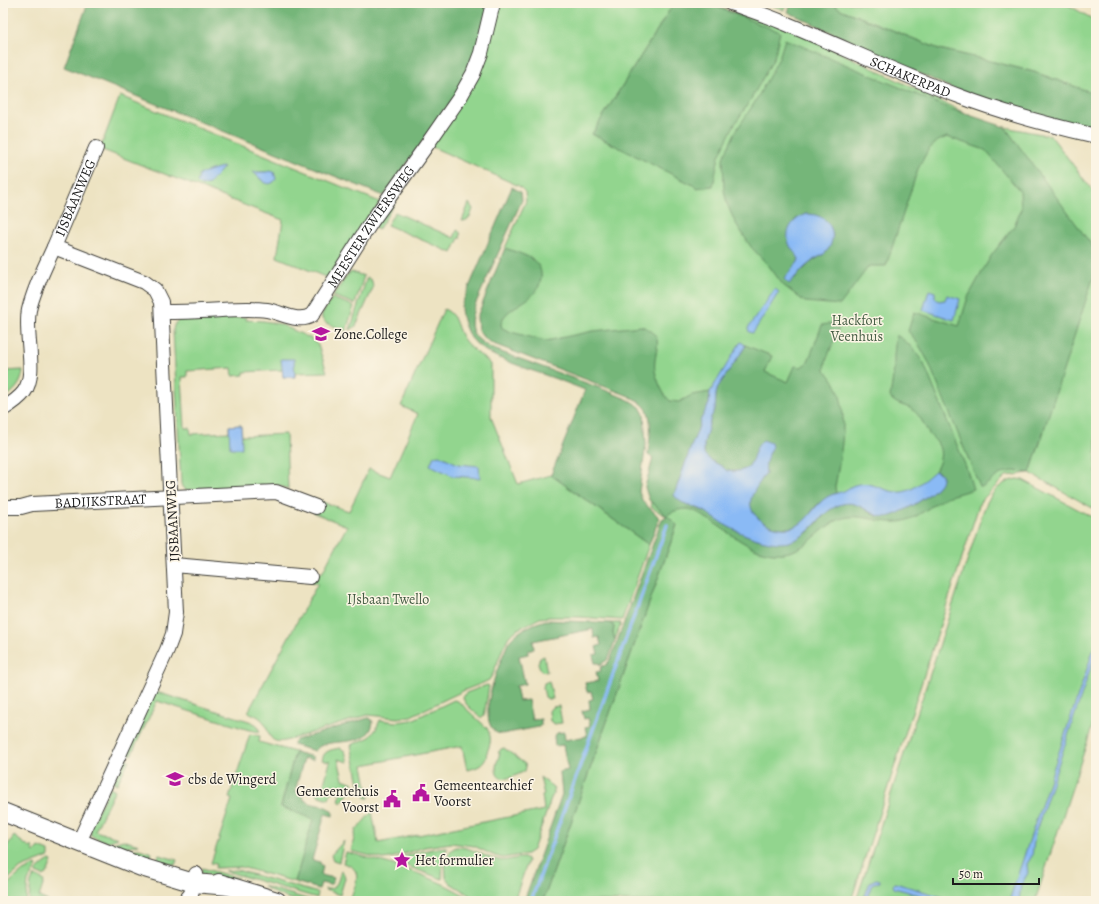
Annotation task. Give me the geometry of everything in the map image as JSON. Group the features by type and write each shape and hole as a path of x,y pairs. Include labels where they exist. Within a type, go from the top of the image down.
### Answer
{"main road":[{"path":"3,812 109,853 144,859 195,878 229,886 277,901"}],"street":[{"name":"MEESTER ZWIERSWEG","path":"162,312 253,308 270,310 293,317 302,318 312,315 372,221 460,97 473,74 481,53 493,3"},
{"name":"SCHAKERPAD","path":"730,3 781,21 875,63 959,96 1030,120 1096,136"},
{"name":"IJSBAANWEG","path":"3,409 20,396 28,385 30,376 28,321 32,297 96,148"},
{"name":"IJSBAANWEG","path":"54,247 144,282 155,290 161,302 176,612 170,642 79,842"},
{"name":"BADIJKSTRAAT","path":"3,508 21,507 32,504 276,492 316,507"},
{"path":"174,565 310,577"},
{"path":"185,901 190,894 195,878"}],"green space":[{"path":"88,3 489,3 484,33 459,90 384,196 64,67"},
{"name":"Hackfort Veenhuis","path":"497,3 674,3 592,134 604,140 704,3 794,30 1010,135 1005,127 1051,136 1096,195 1096,510 1030,473 1044,431 1029,473 1006,476 980,502 851,901 543,901 677,525 668,517 652,508 647,488 657,434 655,412 639,396 488,336 533,259 505,248 526,201 525,192 519,186 430,146"},
{"path":"674,3 707,3 780,32 774,58 733,127 719,156 713,186 696,188 693,185 592,134"},
{"path":"765,3 787,3 784,10"},
{"path":"791,3 832,3 840,9 939,49 1034,72 1096,94 1096,129 1013,110 966,95 788,12"},
{"path":"832,3 1065,3 1096,21 1096,94 1034,72 939,49 840,9"},
{"path":"785,39 951,109 1005,127 1096,251 1096,269 1030,473 1017,471 1000,474 987,484 980,487 928,361 919,345 908,331 914,312 959,326 968,297 991,256 1014,226 1021,209 1020,191 985,150 947,137 938,141 928,150 918,169 886,266 869,266 840,305 805,302 783,285 769,266 751,247 735,222 727,204 724,190 723,158 736,131 755,102 779,58","holes":["806,214 827,222 833,235 829,248 825,253 810,263 789,284 784,279 799,259 794,221"]},
{"path":"120,96 380,202 330,279 277,257 283,220 100,149","holes":["254,172 266,172 274,182 265,182"]},
{"path":"512,187 521,192 522,200 475,305 471,320 473,332 480,340 493,349 600,388 629,400 640,407 644,414 646,444 639,492 643,502 657,515 659,519 649,545 551,475 585,390 491,354 471,338 465,327 461,306"},
{"path":"390,201 395,203 378,230 373,227"},
{"path":"469,203 473,209 468,219 462,221"},
{"path":"395,212 454,238 457,230 460,234 460,238 452,253 387,225"},
{"path":"505,248 524,255 535,262 539,266 541,279 534,294 508,312 504,317 501,324 502,328 511,332 546,341 593,331 641,326 655,334 657,339 655,371 661,387 670,401 679,402 692,395 710,392 709,404 701,419 674,495 689,506 708,513 739,532 763,540 775,542 786,541 797,538 808,532 836,506 853,503 861,506 876,516 883,517 901,512 910,507 928,496 939,485 942,476 939,472 935,471 940,459 940,451 937,443 929,434 916,413 911,409 895,402 890,397 894,370 896,335 909,344 924,364 966,467 973,489 947,497 906,521 891,522 859,517 844,518 828,526 800,548 783,553 764,551 746,544 692,510 681,509 667,515 677,525 543,901 524,901 562,794 560,772 568,770 563,745 555,746 554,736 557,733 564,732 565,740 587,736 585,727 590,726 588,718 584,719 582,711 590,709 589,700 593,699 591,691 587,692 585,683 598,681 596,672 601,671 600,668 607,664 611,658 662,519 667,516 649,500 645,487 653,458 648,455 650,423 648,411 643,405 629,396 491,343 483,337 478,330 477,317"},
{"path":"352,272 364,276 355,304 333,296 348,274"},
{"path":"367,277 372,281 373,288 356,326 350,330"},
{"path":"332,298 354,306 346,331 326,323 322,319 322,314"},
{"name":"IJsbaan Twello","path":"444,309 451,314 461,335 467,343 474,351 491,364 491,417 518,484 551,475 649,545 622,620 579,617 540,618 518,629 509,636 493,674 489,680 483,683 411,716 397,718 368,715 285,741 275,741 269,735 265,723 257,716 248,712 318,583 312,582 312,573 322,573 347,526 314,513 319,501 349,511 369,469 390,477 418,414 401,406"},
{"path":"246,317 246,320 280,324 310,338 318,345 327,372 295,373 295,377 283,377 283,370 244,372 244,375 233,376 232,368 187,371 187,377 182,377 185,428 190,428 191,434 229,432 229,426 241,425 242,436 286,434 288,489 278,485 186,490 181,484 174,326 182,319"},
{"path":"841,322 826,361 825,370 834,381 840,395 842,410 842,442 835,487 836,493 817,505 802,524 784,528 768,525 760,521 755,515 751,509 750,501 754,489 766,472 766,461 771,451 760,443 750,465 741,470 735,471 727,471 704,454 704,443 711,417 715,410 718,387 745,345 772,356 765,372 788,382 795,366 801,367 808,362 822,325"},
{"path":"23,370 17,387 3,399 3,371"},
{"path":"1017,479 1023,480 1096,519 1096,715 1035,901 856,901 983,512 988,500 1000,486"},
{"path":"546,620 611,623 614,627 613,633 615,640 610,655 607,660 600,665 599,663 595,663 593,655 598,654 596,647 601,645 599,637 594,638 593,629 533,641 534,649 528,651 528,654 519,656 525,684 516,686 519,701 528,700 532,720 541,719 541,725 539,727 502,734 497,733 491,726 488,716 489,703 495,676 508,643 515,635 525,628"},
{"path":"611,623 621,623 615,640 613,633 614,627"},
{"path":"544,656 547,672 541,671 538,663 540,658"},
{"path":"549,681 553,699 548,699 545,697 543,688 544,683"},
{"path":"487,685 489,686 484,716 482,718 468,706 463,697 466,693"},
{"path":"153,691 252,722 257,725 260,732 249,730 157,701 131,755 127,753"},
{"path":"454,700 459,702 487,728 490,736 490,742 484,762 477,767 467,770 462,746 363,765 369,798 366,798 365,793 360,788 351,745 370,737 380,720 397,722 412,720"},
{"path":"559,706 562,723 554,724 550,721 549,711 552,707"},
{"path":"370,718 373,722 370,731 364,737 356,740 320,746 315,751 293,745 296,740"},
{"path":"250,734 260,736 259,742 295,752 281,807 314,820 295,882 241,867 215,868 216,864 211,863 232,799 229,798"},
{"path":"340,748 345,751 348,762 338,759 343,779 353,783 353,787 341,803 339,801 341,793 332,790 329,799 317,795 314,789 315,785 323,787 330,762 322,760 324,754 328,751"},
{"path":"504,748 525,764 525,771 508,778 499,777 496,768 500,753 498,753"},
{"path":"295,752 313,757 313,760 304,758 295,791 303,794 303,798 306,801 327,807 333,813 333,816 325,814 312,860 320,862 323,866 321,875 334,878 330,885 321,883 319,889 295,882 313,819 281,807"},
{"path":"122,757 129,760 117,784 113,782"},
{"path":"540,777 553,787 554,791 533,850 527,854 503,858 495,856 474,846 451,843 425,847 391,858 383,859 351,851 356,830 372,812 378,843 544,810 542,795 544,795"},
{"path":"110,787 115,790 95,831 118,838 107,842 91,836 90,826"},
{"path":"14,836 30,848 32,846 34,853 39,847 49,851 49,857 21,868 3,884 3,852"},
{"path":"123,840 139,845 118,847 107,845"},
{"path":"344,841 339,862 333,860 331,855"},
{"path":"456,847 467,848 499,860 521,858 527,859 528,861 514,901 479,901 450,883 446,878 445,861 451,850"},
{"path":"447,848 443,861 442,879 396,862 396,859 402,857 426,850"},
{"path":"139,849 152,853 150,858 121,852 122,850"},
{"path":"346,852 380,861 428,877 474,901 362,901 351,898 357,877 354,869 343,863"},
{"path":"159,855 177,860 175,865 157,860"},
{"path":"50,860 52,861 47,874 43,876 36,873 36,871"},
{"path":"35,865 37,866 28,881 26,901 3,901 3,888 23,871"},
{"path":"202,868 238,878 226,880 201,873"},
{"path":"237,870 318,893 317,898 225,871"},
{"path":"341,871 345,878 340,895 325,890 335,887"},
{"path":"34,876 42,879 44,882 39,897 48,901 29,901 31,882"},
{"path":"263,886 314,901 287,898"}],"water":[{"path":"224,167 209,184 201,186 197,182 200,174"},
{"path":"253,172 266,172 274,172 276,179 270,184 264,182"},
{"path":"806,214 817,215 826,220 832,230 832,241 824,254 808,264 789,284 784,279 799,259 788,241 790,226 801,216"},
{"path":"775,289 779,292 753,333 749,332 748,328"},
{"path":"929,290 935,292 935,298 939,301 945,300 947,295 960,299 954,320 923,310"},
{"path":"741,342 745,345 745,347 718,387 715,410 711,417 704,443 704,454 727,471 737,471 749,466 758,445 763,440 771,443 772,448 766,462 766,472 755,489 751,501 751,507 754,513 761,521 781,528 796,526 802,523 827,497 858,484 869,484 890,491 902,492 917,486 935,471 942,474 940,484 922,500 906,510 890,516 879,516 851,503 837,506 825,514 804,535 789,542 781,543 761,540 742,533 717,520 706,512 686,504 676,498 674,495 701,419 709,404 710,392"},
{"path":"281,359 294,359 295,377 283,377"},
{"path":"241,425 242,448 230,448 229,426"},
{"path":"439,455 458,464 479,466 480,478 453,476 430,465 434,456"},
{"path":"1096,642 1096,652 1035,834 1032,856 1027,864 1028,873 1021,885 1019,901 1009,901"},
{"path":"876,879 880,880 880,882 872,884 866,901 863,901 870,882"},
{"path":"895,883 956,901 942,901 894,888 893,885"}],"waterway":[{"path":"531,901 667,525"}],"place":[{"name":"Zone.College","path":"321,334"},
{"name":"cbs de Wingerd","path":"175,779"},
{"name":"Gemeentearchief Voorst","path":"421,793"},
{"name":"Gemeentehuis Voorst","path":"392,799"},
{"name":"Het formulier","path":"402,860"}]}
